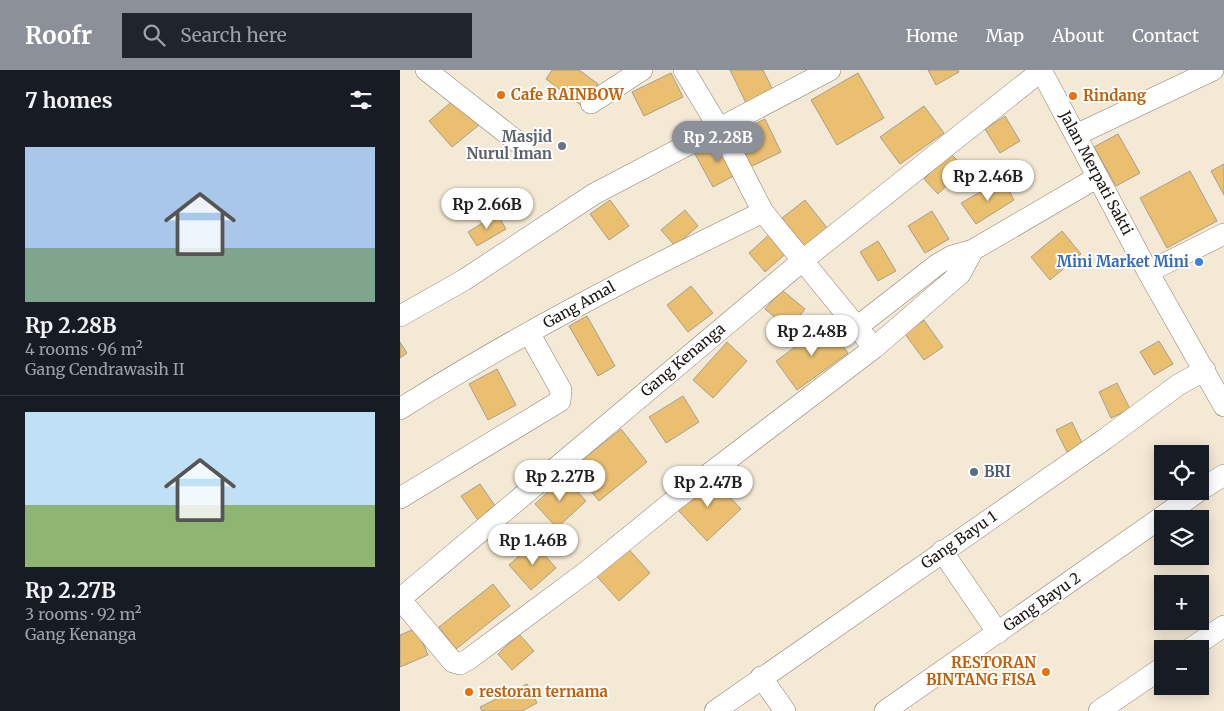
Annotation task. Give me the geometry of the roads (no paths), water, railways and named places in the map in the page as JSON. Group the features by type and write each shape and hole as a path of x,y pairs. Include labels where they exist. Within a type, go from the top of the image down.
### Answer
{"street":[{"path":"426,70 524,146"},
{"path":"591,103 642,70"},
{"path":"684,70 719,128 763,212 874,348"},
{"path":"400,316 464,280 594,194 830,70"},
{"name":"Jalan Merpati Sakti","path":"1041,70 1148,272 1205,370 1221,393"},
{"name":"Gang Kenanga","path":"400,599 802,260 1041,70"},
{"path":"1076,135 1213,70"},
{"path":"857,327 938,264 952,256 973,250 1098,177"},
{"name":"Gang Amal","path":"400,409 529,332 649,267 763,212"},
{"path":"1148,272 1224,234"},
{"path":"400,599 453,662 460,664 469,659 586,572 672,502 874,348 960,274 973,250"},
{"path":"400,498 560,401 561,390 529,332"},
{"name":"Gang Bayu 1","path":"715,711 761,677 1105,439 1178,385 1205,370"},
{"name":"Gang Bayu 2","path":"1209,485 1224,475"},
{"name":"Gang Bayu 2","path":"885,711 1186,500"},
{"path":"942,552 998,633"},
{"path":"1203,640 1224,626"},
{"path":"1099,711 1154,673"},
{"path":"761,677 785,711"}],"place":[{"name":"Cafe RAINBOW","path":"501,95"},
{"name":"Rindang","path":"1073,96"},
{"name":"Masjid Nurul Iman","path":"562,146"},
{"name":"Mini Market Mini","path":"1199,262"},
{"name":"BRI","path":"974,472"},
{"name":"RESTORAN BINTANG FISA","path":"1046,672"},
{"name":"restoran ternama","path":"469,692"}]}
